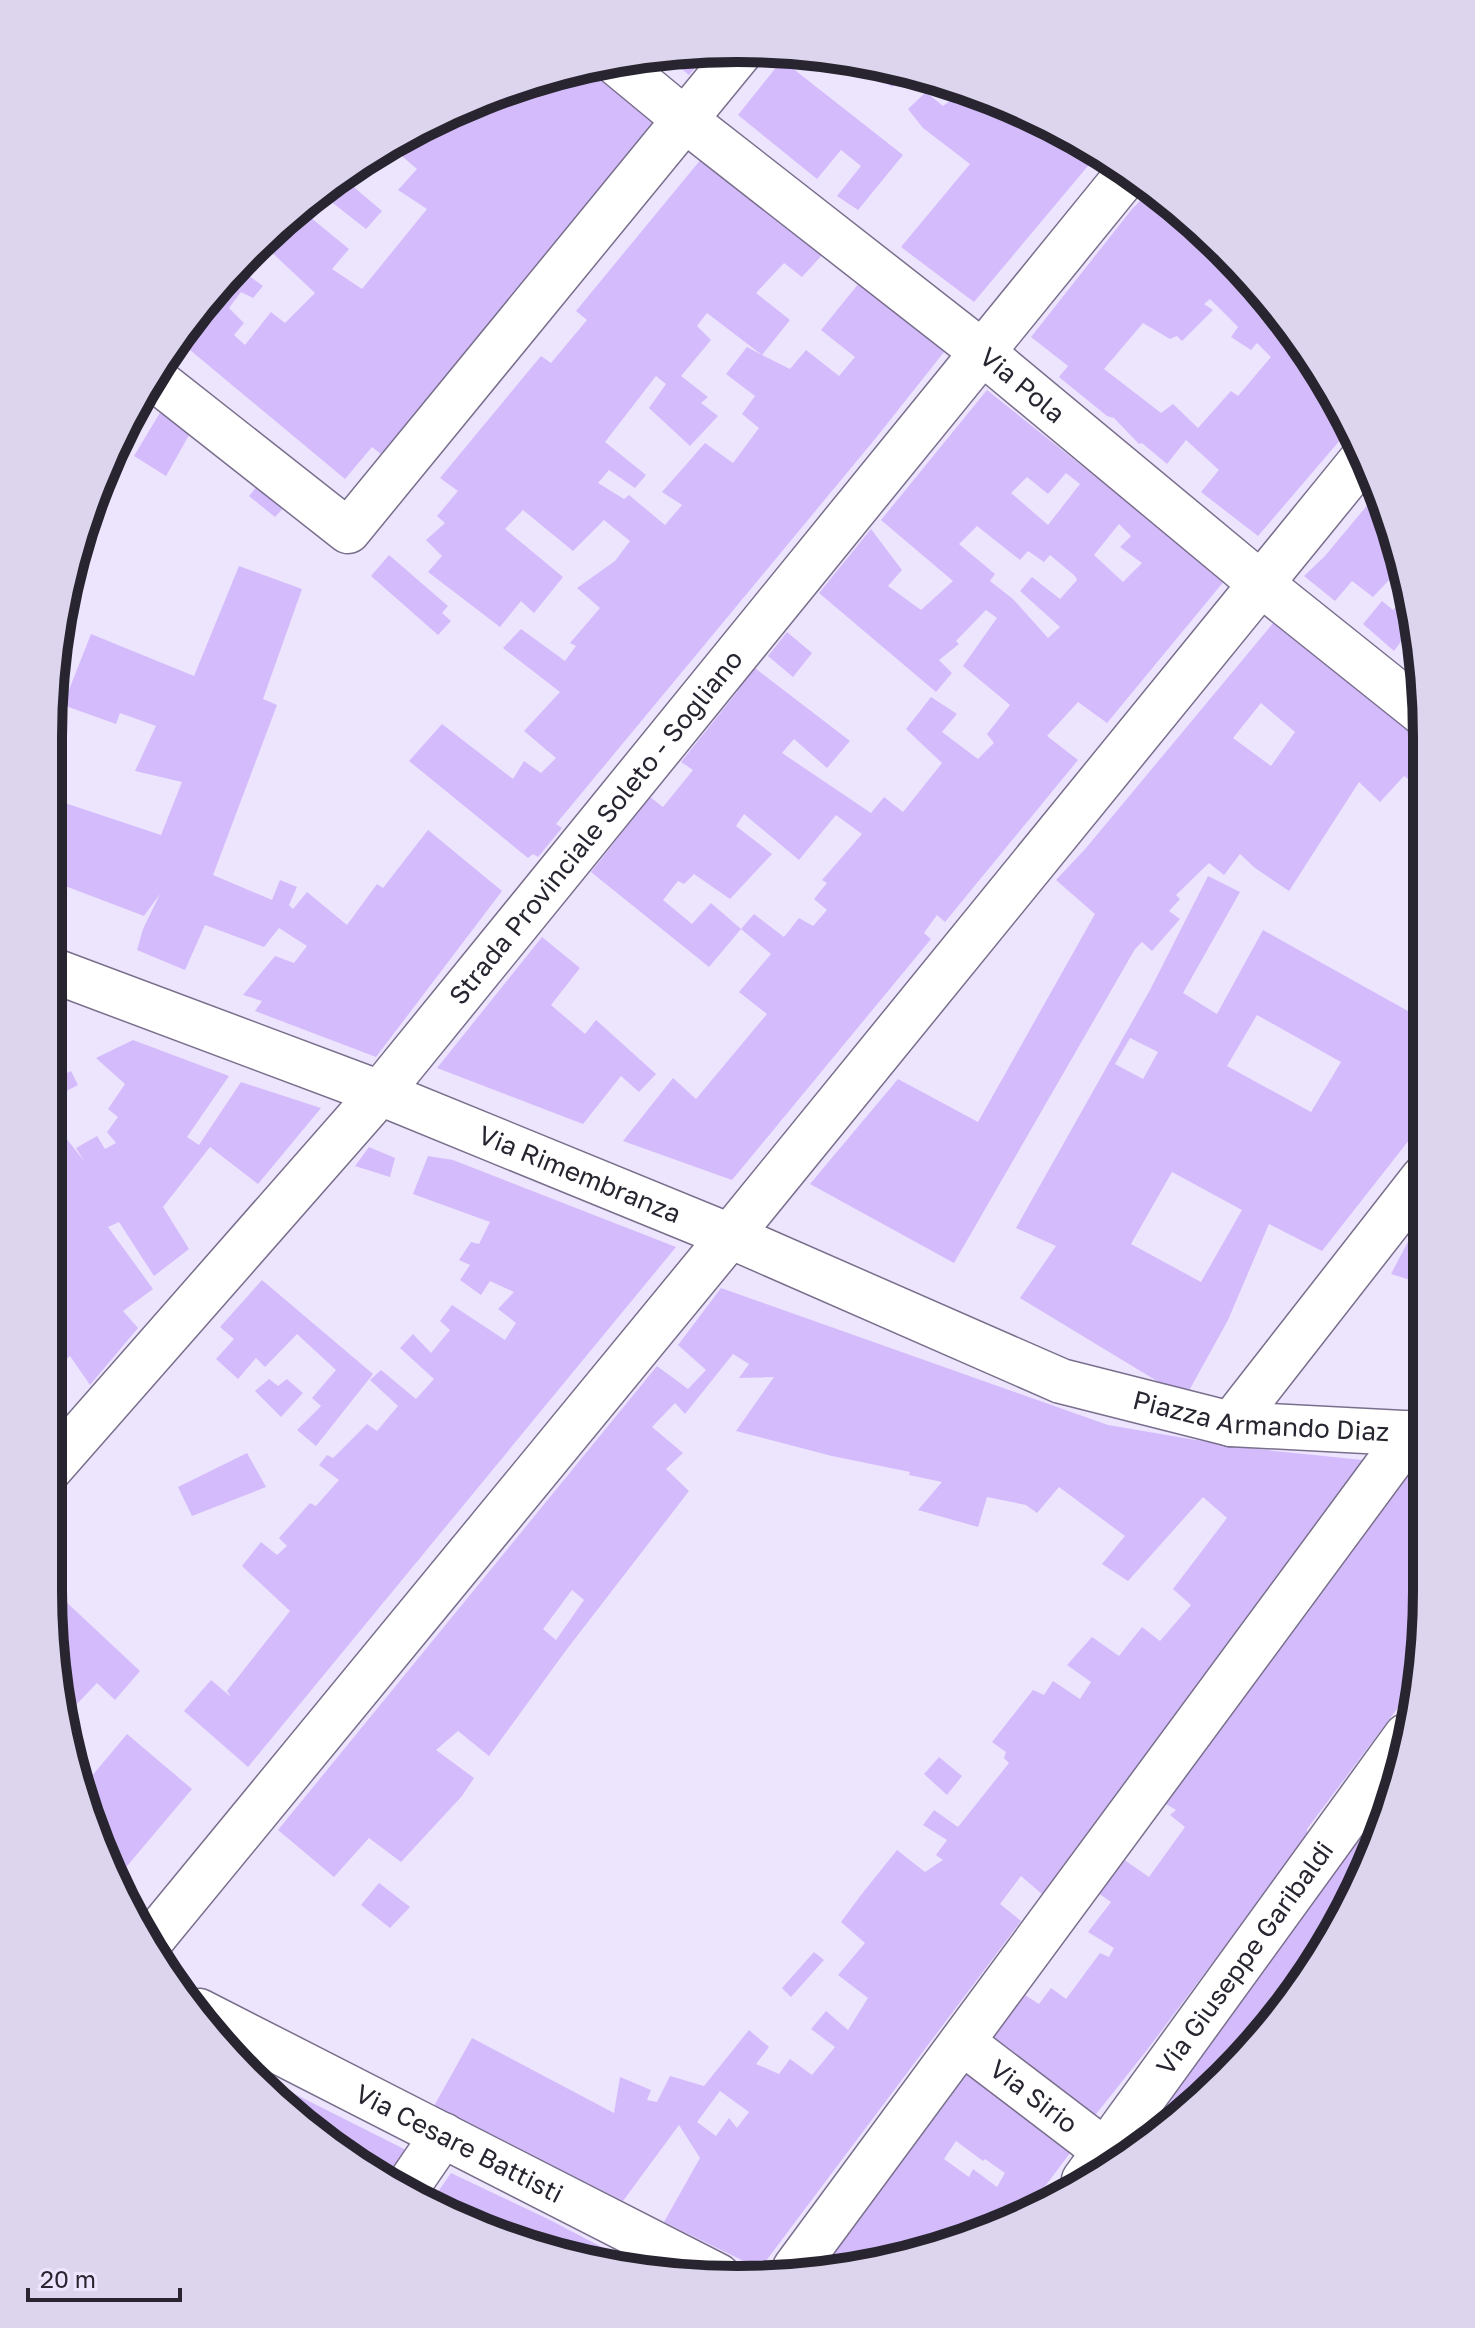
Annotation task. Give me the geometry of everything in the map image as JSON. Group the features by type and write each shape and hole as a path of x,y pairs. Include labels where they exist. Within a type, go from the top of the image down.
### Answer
{"street":[{"path":"162,384 348,531 732,62"},
{"name":"Via Pola","path":"627,72 982,352 1412,705"},
{"name":"Strada Provinciale Soleto - Sogliano","path":"62,1455 380,1093 1121,182"},
{"path":"156,1934 1356,467"},
{"name":"Via Rimembranza","path":"62,974 380,1093 730,1236 1061,1381 1102,1392"},
{"path":"1231,1424 1413,1191"},
{"name":"Piazza Armando Diaz","path":"1102,1392 1231,1424 1413,1433"},
{"path":"799,2263 1413,1438"},
{"name":"Via Giuseppe Garibaldi","path":"1099,2161 1392,1755"},
{"name":"Via Cesare Battisti","path":"217,2020 697,2265"},
{"name":"Via Sirio","path":"962,2042 1093,2164"},
{"path":"411,2182 443,2135"}],"building":[{"path":"699,63 689,75 677,65"},
{"path":"780,63 786,64 903,155 858,210 837,196 861,166 841,150 817,179 738,115"},
{"path":"606,75 661,117 381,454 372,447 345,479 187,347 247,274 263,286 253,298 241,292 229,308 244,323 234,335 245,345 271,312 285,323 315,293 270,251 309,216 349,249 332,269 362,289 427,209 398,190 417,169 398,153 479,113 563,85"},
{"path":"879,77 897,82 892,87"},
{"path":"926,92 943,106 954,98 996,113 1091,162 974,302 901,247 970,164 923,128 908,109"},
{"path":"702,158 824,253 802,277 784,263 756,293 790,320 762,355 790,369 806,350 839,376 855,357 821,330 859,283 948,347 556,824 562,828 538,857 533,854 528,858 409,761 442,724 513,779 524,761 541,773 556,758 524,731 560,692 503,648 521,629 565,661 576,646 570,643 600,608 577,588 615,561 630,541 604,520 573,551 523,510 505,529 563,577 534,613 521,601 500,627 428,572 442,556 426,540 445,523 437,516 458,491 440,478 541,356 551,363 587,320 576,311","holes":["707,313 762,355 747,347 726,374 755,396 742,414 759,428 733,463 705,443 662,492 682,505 665,525 629,495 624,499 598,483 609,470 635,488 646,475 605,442 656,376 666,384 649,408 690,446 718,416 701,403 708,397 681,376 711,340 697,326"]},
{"path":"351,184 382,211 366,229 329,200"},
{"path":"1143,198 1183,230 1245,292 1299,362 1342,438 1258,536 1201,492 1219,470 1186,440 1167,464 1142,443 1139,444 1114,418 1107,416 1059,377 1068,366 1031,337","holes":["1210,299 1238,327 1231,337 1251,350 1257,343 1271,357 1238,396 1231,391 1198,428 1173,404 1161,413 1104,369 1143,323 1170,339 1177,336 1182,341 1213,310 1204,304"]},
{"path":"987,390 1225,580 1107,723 1078,702 1047,736 1078,760 945,922 937,915 924,933 931,939 732,1180 623,1141 673,1078 696,1099 767,1014 739,992 771,954 741,929 709,967 591,872 650,797 663,807 693,770 681,762 737,692 751,665 850,741 827,768 794,739 782,753 871,813 884,797 903,812 942,763 906,729 931,697 957,714 942,732 978,759 994,743 987,734 1010,705 963,666 997,618 986,610 956,641 959,644 939,660 952,673 936,692 819,593 871,529 902,570 888,586 921,610 953,581 881,520","holes":["1066,473 1080,484 1048,525 1011,493 1027,477 1048,494","1119,524 1131,536 1120,547 1142,563 1123,582 1094,555","977,526 1020,560 1028,551 1044,562 1050,555 1077,580 1060,599 1032,577 1020,591 1060,627 1048,638 1013,599 990,581 995,574 959,544","744,814 799,860 836,815 862,834 822,880 827,883 814,899 827,910 813,926 799,918 784,937 754,914 741,929 711,903 692,924 663,900 678,881 684,884 694,874 730,899 772,854 736,826"]},
{"path":"164,406 193,428 166,476 134,456"},
{"path":"259,484 286,505 275,517 249,496"},
{"path":"1370,502 1394,582 1389,580 1373,597 1352,581 1335,601 1304,576"},
{"path":"389,555 448,606 442,613 451,621 438,635 371,576"},
{"path":"239,566 302,589 263,699 277,705 213,875 272,900 280,880 297,887 289,905 293,909 307,892 347,925 377,884 383,888 428,830 502,891 376,1057 255,1011 262,1001 243,995 275,956 294,963 307,946 279,928 264,947 205,925 185,970 137,950 143,929 160,894 144,916 62,885 62,802 161,835 182,782 135,771 156,726 120,713 116,724 63,705 91,634 194,676"},
{"path":"1382,601 1393,610 1399,603 1405,636 1394,651 1363,624"},
{"path":"1274,622 1413,733 1413,782 1404,776 1380,802 1359,782 1289,891 1240,854 1224,875 1209,863 1176,895 1180,899 1169,911 1180,919 1152,951 1142,942 1135,949 954,1263 810,1184 898,1079 978,1122 1095,914 1056,880","holes":["1261,703 1295,732 1271,766 1233,738"]},
{"path":"787,632 812,653 793,677 768,656"},
{"path":"1208,876 1240,892 1183,993 1217,1014 1263,930 1413,1014 1413,1135 1322,1251 1269,1224 1228,1320 1185,1398 1020,1298 1056,1246 1016,1228 1150,990","holes":["1257,1015 1341,1062 1311,1112 1227,1066","1130,1038 1158,1052 1143,1079 1115,1064","1172,1172 1242,1210 1201,1282 1131,1244"]},
{"path":"542,937 580,968 551,1005 585,1034 596,1020 656,1074 639,1092 621,1076 583,1124 437,1068"},
{"path":"133,1040 229,1076 187,1137 199,1145 241,1082 321,1108 258,1184 210,1147 163,1207 189,1249 154,1276 119,1222 108,1227 153,1289 123,1311 138,1328 90,1385 70,1356 62,1362 62,1133 84,1161 76,1148 97,1136 105,1149 116,1143 107,1132 118,1117 108,1109 125,1084 96,1058"},
{"path":"71,1071 78,1085 62,1093 62,1076"},
{"path":"369,1147 395,1158 390,1177 355,1166"},
{"path":"428,1156 453,1160 676,1247 248,1767 184,1711 211,1680 231,1697 227,1691 290,1611 242,1566 261,1542 277,1555 287,1546 279,1538 310,1503 316,1506 339,1480 319,1465 327,1455 333,1458 367,1424 377,1431 398,1406 370,1380 381,1370 416,1399 434,1379 400,1348 413,1334 431,1353 450,1330 440,1321 452,1305 505,1340 516,1323 498,1309 514,1292 490,1281 481,1295 460,1280 470,1265 459,1260 471,1242 479,1244 490,1222 413,1194"},
{"path":"1413,1232 1413,1281 1391,1274"},
{"path":"262,1280 373,1374 316,1446 297,1430 321,1406 312,1398 336,1370 297,1334 265,1367 256,1358 238,1379 216,1359 234,1339 220,1327"},
{"path":"721,1288 1108,1425 1237,1447 1363,1460 1042,1894 1021,1876 1000,1904 1021,1921 763,2265 753,2266 664,2222 700,2158 679,2125 623,2201 434,2106 472,2038 614,2113 620,2077 651,2090 647,2100 657,2102 670,2076 704,2086 749,2030 769,2047 756,2064 779,2074 790,2059 812,2075 835,2047 811,2029 826,2011 848,2030 868,1998 838,1975 865,1943 841,1922 861,1895 897,1850 925,1872 943,1860 936,1855 947,1840 923,1825 934,1810 958,1827 1009,1763 1004,1758 1006,1752 992,1742 1033,1690 1044,1695 1053,1681 1080,1699 1091,1682 1067,1665 1092,1637 1119,1656 1142,1627 1160,1641 1191,1605 1173,1589 1227,1518 1203,1497 1128,1581 1102,1564 1125,1536 1059,1487 1037,1513 1026,1505 987,1497 978,1527 918,1510 942,1482 736,1431 774,1377 739,1378 749,1364 733,1354 685,1414 675,1403 652,1427 683,1453 666,1469 689,1491 489,1756 458,1731 436,1750 474,1778 462,1796 401,1862 369,1838 334,1877 278,1830 657,1366 688,1389 706,1370 678,1345","holes":["572,1590 584,1600 556,1640 543,1629","720,2091 749,2112 737,2128 729,2118 716,2136 697,2122"]},
{"path":"269,1379 278,1386 287,1379 303,1393 281,1417 255,1391"},
{"path":"247,1453 266,1487 192,1516 178,1487"},
{"path":"1413,1469 1412,1635 1404,1700 1307,1829 1307,1837 1089,2123 983,2043 1007,2014 1010,2016 1022,1993 1039,2004 1051,1988 1066,1999 1100,1953 1109,1957 1114,1948 1088,1932 1111,1902 1098,1893 1123,1859 1149,1877 1185,1827 1170,1815 1176,1810 1166,1804 1228,1718 1295,1616 1302,1620"},
{"path":"62,1598 140,1671 115,1700 97,1683 76,1705 72,1701 68,1679 67,1667 70,1664 66,1660"},
{"path":"127,1734 192,1789 123,1871 89,1779"},
{"path":"939,1757 962,1776 947,1795 924,1774"},
{"path":"1374,1816 1362,1849 1323,1928 1273,2002 1215,2068 1146,2128"},
{"path":"379,1883 410,1907 390,1928 361,1905"},
{"path":"814,1952 824,1960 791,1997 782,1988"},
{"path":"964,2070 1073,2149 1039,2194 996,2215 912,2243 822,2260","holes":["956,2141 983,2161 985,2159 1005,2173 997,2187 973,2169 969,2177 944,2159"]},
{"path":"280,2086 406,2150 391,2170 326,2126"},
{"path":"451,2173 617,2255 520,2230 436,2195"}]}
